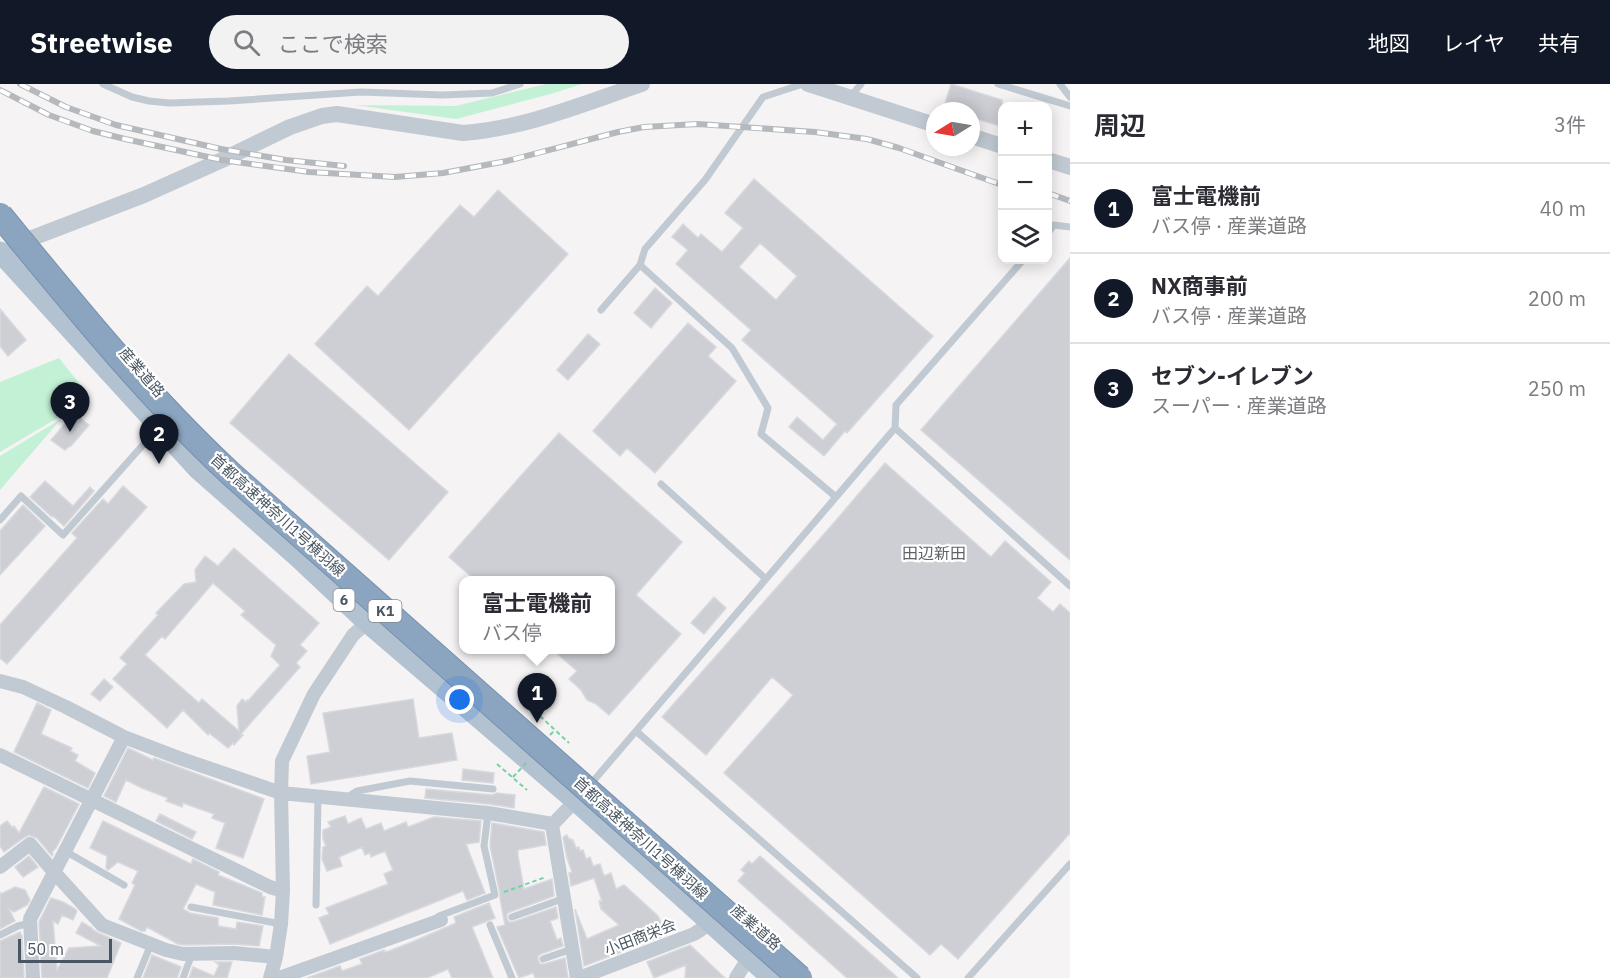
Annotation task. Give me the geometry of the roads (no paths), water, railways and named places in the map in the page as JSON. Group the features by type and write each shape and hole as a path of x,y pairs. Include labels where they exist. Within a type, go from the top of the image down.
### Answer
{"highway":[{"name":"首都高速神奈川1号横羽線","path":"0,215 115,352 194,440 800,978"},
{"name":"首都高速神奈川1号横羽線","path":"0,240 98,357 181,447 774,978"}],"main road":[{"name":"産業道路","path":"0,201 110,336 205,445 388,605 584,791 711,923 774,978"},
{"name":"産業道路","path":"0,251 197,468 298,557 367,622 584,791 815,978"}],"street":[{"path":"0,251 144,195 290,127 322,116 337,114 463,133 477,132 531,120 642,84"},
{"path":"805,84 926,122"},
{"path":"980,139 998,145"},
{"path":"1052,162 1070,167"},
{"path":"270,978 281,924 283,891 282,761 314,694 353,635 388,605"},
{"path":"0,681 23,687 124,737 281,793 488,813 552,825"},
{"path":"33,978 30,919 124,737"},
{"path":"0,755 270,887 283,891"},
{"path":"552,825 584,791"},
{"path":"552,825 578,978"},
{"path":"0,867 30,844 102,925 166,950 192,954 234,953 276,957"},
{"path":"279,978 441,920"},
{"name":"小田商栄会","path":"578,978 694,934 711,923"},
{"path":"736,978 749,957"}],"lane":[{"path":"103,84 132,97 169,103 362,92 442,95 492,93 520,84"},
{"path":"601,310 640,265 645,249 705,180 764,97 805,84"},
{"path":"849,98 861,84"},
{"path":"998,84 1070,106"},
{"path":"1060,84 1070,97"},
{"path":"1052,227 1054,225 1070,228"},
{"path":"584,791 895,428 896,405 1019,264"},
{"path":"640,265 732,348 768,408 762,434 836,497"},
{"path":"0,520 21,496 63,535 159,426"},
{"path":"895,428 1070,586"},
{"path":"661,484 766,579"},
{"path":"636,731 918,978"},
{"path":"343,799 357,791 410,782 493,789"},
{"path":"315,905 318,797"},
{"path":"441,920 439,916 495,895 484,846 488,813"},
{"path":"65,851 124,885"},
{"path":"968,978 1070,864"},
{"path":"512,917 565,898"},
{"path":"191,907 281,924"},
{"path":"0,935 30,923"},
{"path":"490,925 512,978"},
{"path":"137,978 151,944"},
{"path":"543,959 572,949"},
{"path":"183,978 192,954"}],"railway":[{"path":"20,84 66,107 116,125 221,149 286,160 344,166"},
{"path":"0,90 49,115 93,131 222,160 309,172 395,177 443,173 507,161 644,127 698,124 815,132 867,139 998,184"},
{"path":"1052,194 1070,201"}],"place":[{"name":"セブン-イレブン","path":"70,432"},
{"name":"NX商事前","path":"159,464"},
{"name":"富士電機前","path":"537,723"}],"district":[{"name":"田辺新田","path":"934,553"}]}
